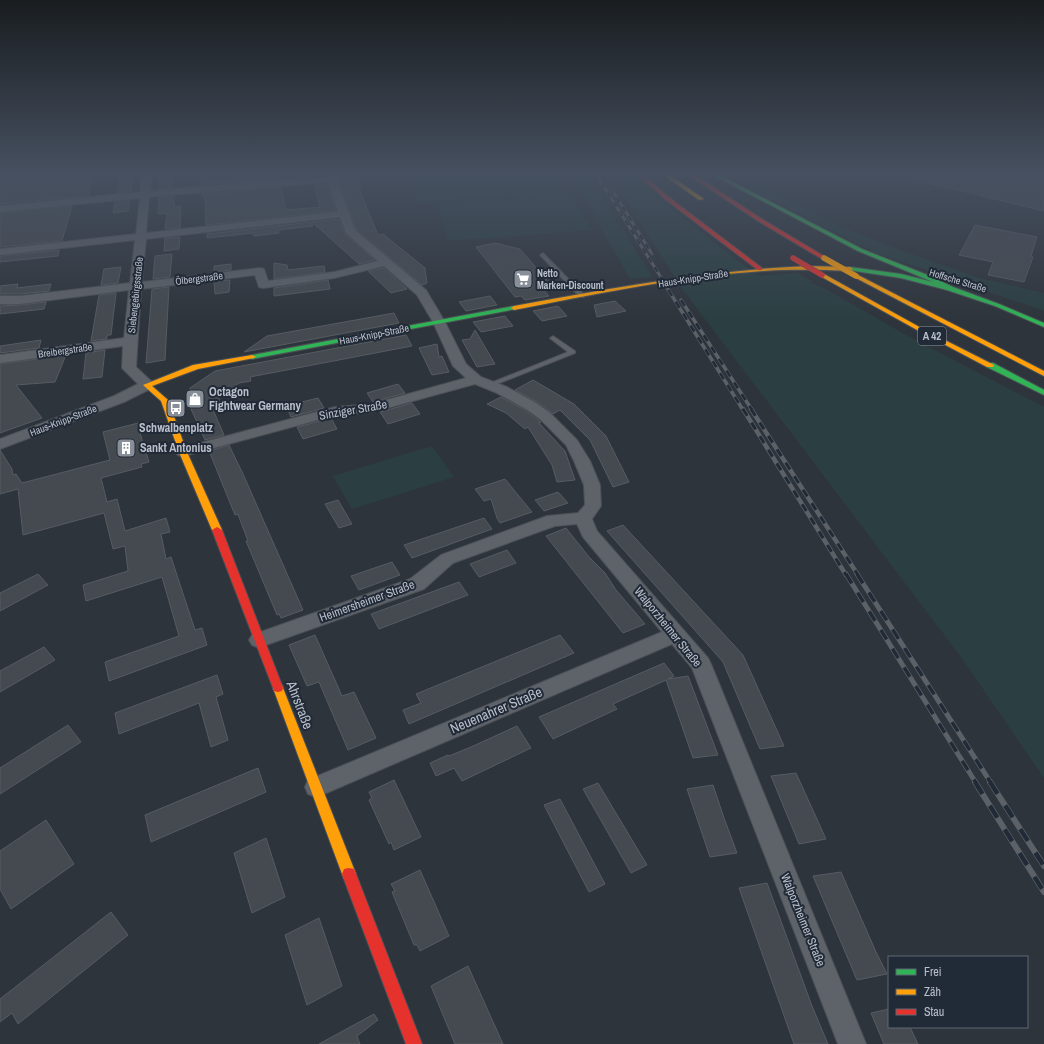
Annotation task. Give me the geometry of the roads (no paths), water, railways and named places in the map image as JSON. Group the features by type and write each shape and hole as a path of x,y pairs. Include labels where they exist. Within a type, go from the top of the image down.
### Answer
{"main road":[{"path":"699,223 760,269"},
{"name":"A 42","path":"764,223 824,258 858,273 938,320 1044,374"},
{"path":"807,223 859,250 932,278 950,288"},
{"path":"858,273 869,265 871,260 859,250"},
{"name":"A 42","path":"790,256 927,333 1044,393"},
{"name":"Haus-Knipp-Straße","path":"146,385 196,368 582,296 703,276 760,269 815,268 858,273"},
{"name":"Hoffsche Straße","path":"858,273 899,275 950,288 996,303 1044,325"},
{"name":"Ahrstraße","path":"146,385 164,400 183,452 219,534 414,1044"}],"street":[{"name":"Siebengebirgsstraße","path":"143,223 130,341 129,368 146,385"},
{"path":"0,252 263,223"},
{"path":"347,223 350,231 422,293 439,322 460,366 483,383 502,390 546,416 572,443 582,461 592,485 593,506 583,518"},
{"name":"Ölbergstraße","path":"0,300 20,300 260,272 263,285 334,275 386,262"},
{"name":"Breibergstraße","path":"0,359 130,341"},
{"name":"Sinziger Straße","path":"183,452 335,411 373,408 483,383"},
{"name":"Haus-Knipp-Straße","path":"0,444 119,399 146,385"},
{"name":"Walporzheimer Straße","path":"583,518 589,533 701,664 852,1044"},
{"name":"Heimersheimer Straße","path":"260,640 417,584 446,559 553,520 583,518"},
{"name":"Neuenahrer Straße","path":"316,787 676,634"}],"lane":[{"path":"543,255 582,296"},
{"path":"483,383 572,352 553,338"}],"railway":[{"path":"627,223 662,279"},
{"path":"633,223 652,254"},
{"path":"661,278 743,410"},
{"path":"681,300 752,410"},
{"path":"743,409 846,575"},
{"path":"751,409 858,575"},
{"path":"846,574 976,783"},
{"path":"857,574 991,783"},
{"path":"975,782 1044,892"},
{"path":"990,782 1044,866"}],"place":[{"name":"Netto Marken-Discount","path":"523,279"},
{"name":"Octagon Fightwear Germany","path":"195,399"},
{"name":"Schwalbenplatz","path":"176,408"},
{"name":"Sankt Antonius","path":"126,448"}]}
